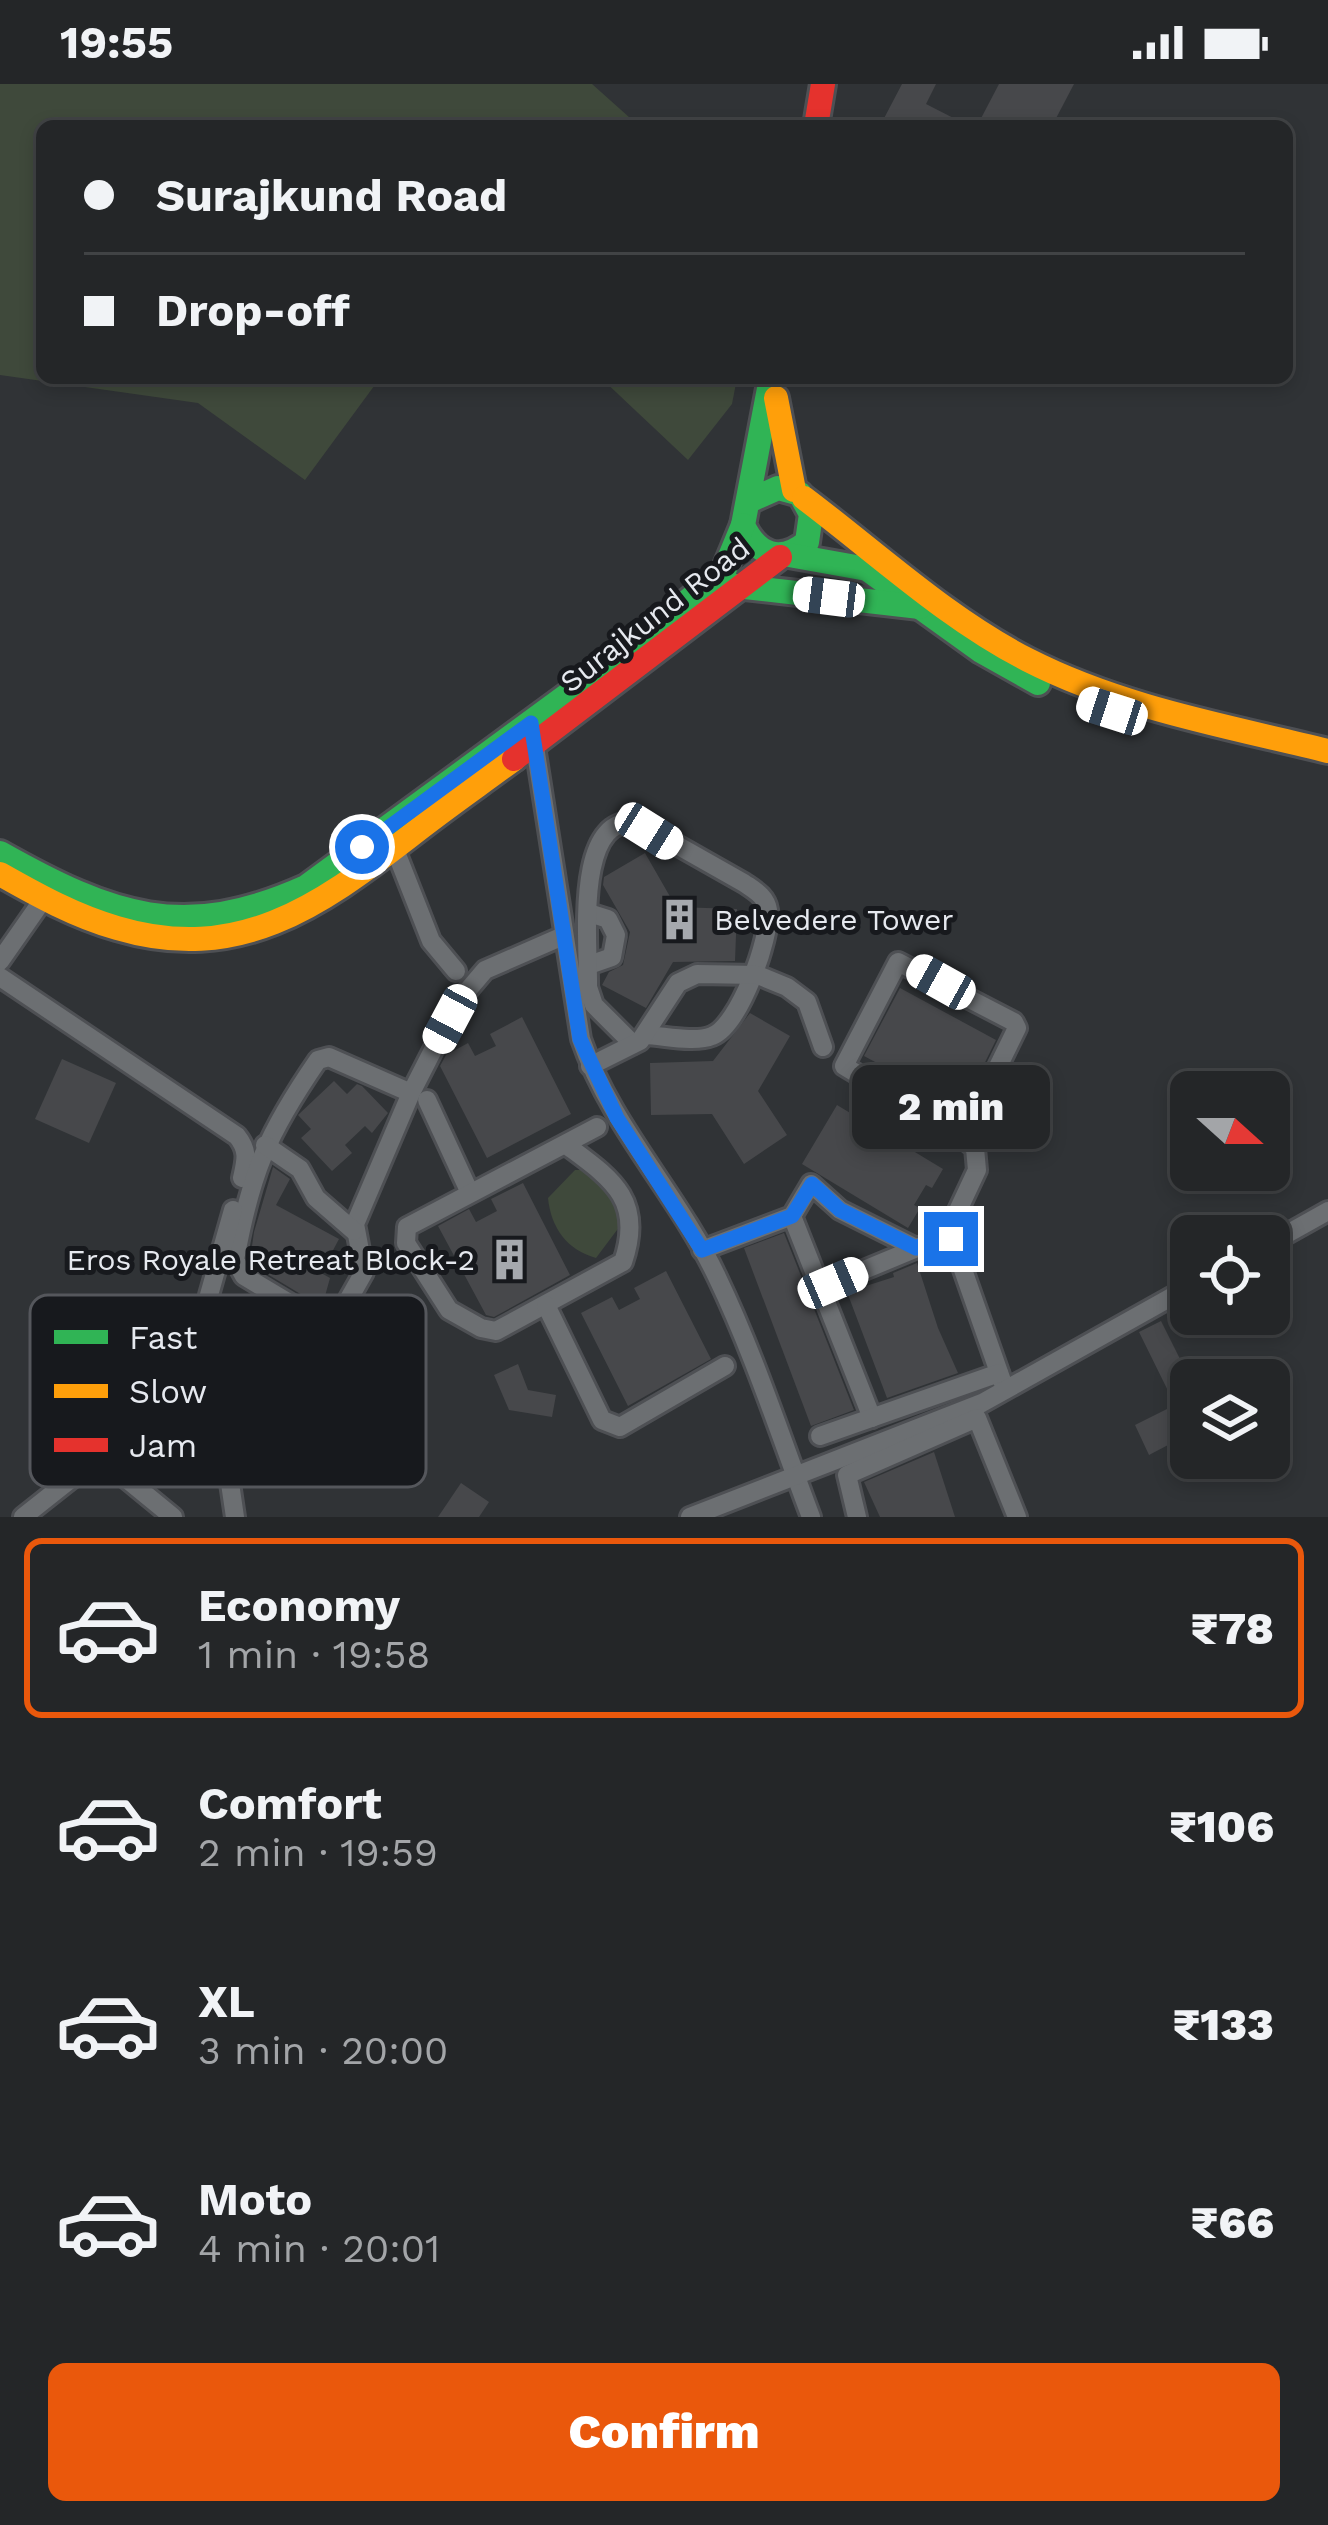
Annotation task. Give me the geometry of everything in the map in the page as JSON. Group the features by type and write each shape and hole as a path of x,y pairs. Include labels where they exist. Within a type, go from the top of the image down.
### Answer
{"main road":[{"path":"816,120 823,84"},
{"path":"771,384 743,525 761,552 784,556 807,542 813,516 783,451 773,384"},
{"path":"751,500 773,487 799,494 1000,644 1057,674 1106,692 1328,751"},
{"name":"Surajkund Road","path":"0,854 110,928 148,938 240,934 288,919 394,847 724,571 743,525"},
{"name":"Surajkund Road","path":"0,874 122,913 165,918 220,916 282,900 533,734 784,556 867,569 1007,668 1082,701 1328,767"},
{"path":"736,586 922,607"}],"street":[{"path":"533,734 580,1039 590,1066 717,1278 811,1517"},
{"path":"590,1066 639,1040 713,1036 737,1009 765,941 768,909 759,893 638,823 625,821 611,825 601,836 590,880 589,987 594,1005 639,1040"},
{"path":"394,847 431,941 456,970"},
{"path":"0,961 50,891"},
{"path":"355,1231 472,982 485,970 563,936"},
{"path":"823,1287 946,1236 977,1170 975,1148 963,1138 844,1066 898,962 1018,1028 963,1138"},
{"path":"639,1040 686,977 751,975 788,987 807,1002 823,1047"},
{"path":"0,977 179,1096 245,1146 247,1158 209,1295"},
{"path":"276,1295 244,1276 235,1260 246,1196 281,1114 324,1056 419,1096 470,1193"},
{"path":"565,1144 621,1190 628,1214 623,1262 496,1331 449,1310 406,1244 406,1227 596,1127"},
{"path":"266,1145 299,1168 316,1198 355,1231 364,1272 351,1295"},
{"path":"621,1190 651,1172"},
{"path":"702,1250 792,1216 812,1184 840,1210 916,1248"},
{"path":"1290,1232 1328,1211"},
{"path":"792,1216 872,1418"},
{"path":"946,1236 955,1244 1002,1382"},
{"path":"690,1517 942,1419 1002,1382 1170,1297"},
{"path":"546,1305 602,1420 611,1426 620,1427 725,1366"},
{"path":"820,1436 1002,1382"},
{"path":"857,1517 847,1475 977,1418 1017,1517"},
{"path":"23,1517 60,1487"},
{"path":"136,1487 172,1517"},
{"path":"231,1487 236,1517"}],"green space":[{"path":"0,84 592,84 632,120 36,120 36,380 0,375"},
{"path":"64,384 376,384 305,480 198,403"},
{"path":"607,384 736,384 732,404 688,460"},
{"path":"575,1170 591,1170 624,1201 620,1226 596,1258 569,1243 550,1209 548,1198"}],"building":[{"path":"902,84 936,84 926,104 957,120 883,120"},
{"path":"999,84 1074,84 1055,120 980,120"},
{"name":"Belvedere Tower","path":"645,853 676,907 737,909 735,961 673,962 646,1008 602,985 609,972 623,965 630,932 603,885 604,877"},
{"path":"900,988 996,1040 962,1109 864,1056"},
{"path":"750,1013 790,1036 758,1091 787,1135 744,1164 712,1114 651,1115 650,1063 713,1061"},
{"path":"522,1017 571,1114 487,1158 440,1066 446,1055 468,1043 475,1056 496,1046 490,1034"},
{"path":"62,1059 116,1083 89,1143 35,1119"},
{"path":"334,1081 347,1094 357,1084 362,1086 388,1113 372,1133 365,1126 345,1145 352,1153 332,1171 301,1138 311,1129 298,1115"},
{"path":"837,1105 943,1169 914,1205 920,1208 908,1228 802,1164"},
{"path":"273,1167 290,1179 276,1205 339,1239 321,1273 330,1278 325,1295 302,1295 254,1266 250,1260 256,1249 252,1246"},
{"name":"Eros Royale Retreat Block-2","path":"523,1183 570,1275 494,1317 486,1315 438,1226 469,1209 476,1222 497,1211 491,1199"},
{"path":"784,1233 854,1410 811,1426 744,1248"},
{"path":"917,1263 958,1373 887,1398 847,1292 894,1277 893,1273"},
{"path":"666,1271 711,1359 628,1406 581,1313 612,1297 619,1310 640,1299 634,1288"},
{"path":"1161,1321 1180,1359 1170,1359 1170,1395 1139,1332"},
{"path":"518,1364 528,1390 556,1395 552,1417 509,1410 494,1375"},
{"path":"1170,1408 1170,1444 1149,1455 1135,1425"},
{"path":"934,1452 955,1517 880,1517 864,1482"},
{"path":"461,1483 489,1502 479,1517 438,1517"}],"traffic: fast":[{"path":"751,500 778,488 800,494 811,514 807,542 788,553 770,553 755,543 743,525 770,384"},
{"path":"0,853 78,893 149,914 222,914 306,887 622,655 724,571 743,525"},
{"path":"789,555 867,569 981,651 1038,683"},
{"path":"736,586 920,607"}],"traffic: slow":[{"path":"776,398 794,490"},
{"path":"804,498 940,605 1028,660 1138,703 1328,751"},
{"path":"0,874 71,911 117,928 201,939 239,933 309,906 514,759"}],"traffic: jam":[{"path":"817,120 823,84"},
{"path":"514,759 780,557"}],"place":[{"name":"Belvedere Tower","path":"680,920"},
{"name":"Eros Royale Retreat Block-2","path":"509,1260"}],"route":[{"path":"362,847 531,723 580,1039 617,1118 702,1250 792,1216 812,1184 840,1210 916,1248 940,1236 951,1239"}]}
